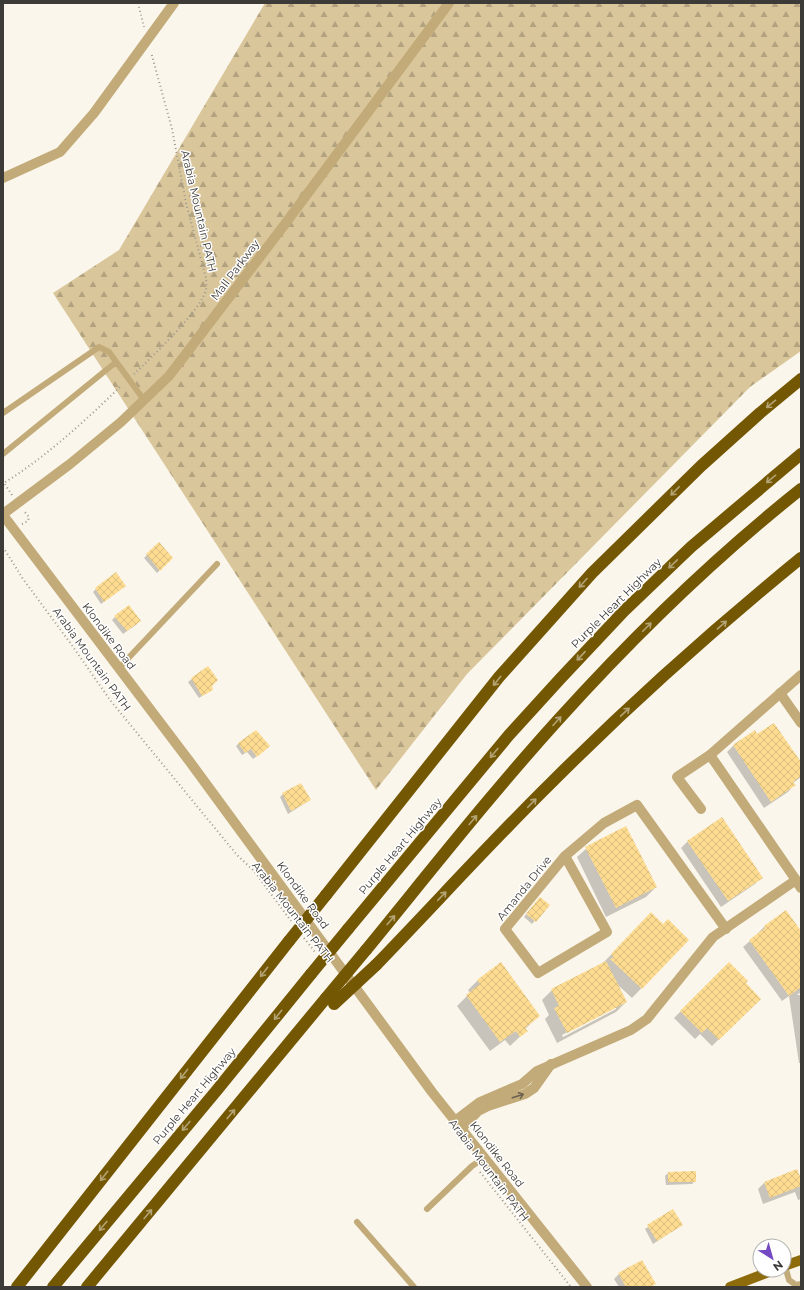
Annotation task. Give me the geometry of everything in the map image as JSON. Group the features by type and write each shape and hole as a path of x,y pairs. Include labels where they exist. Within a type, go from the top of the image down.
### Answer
{"highway":[{"path":"17,1287 499,677 592,573 700,466 801,379"},
{"name":"Purple Heart Highway","path":"52,1287 217,1090 509,735 619,617 691,547 748,497 801,454"},
{"path":"330,1001 366,950 516,768 558,720 657,617 710,566 761,521 801,489"},
{"path":"87,1287 300,1030 330,1001 376,965 552,782 661,678 801,558"}],"main road":[{"path":"730,1287 753,1278"}],"street":[{"path":"3,178 60,152 94,113 174,3"},
{"name":"Mall Parkway","path":"3,515 70,464 121,422 169,376 449,3"},
{"name":"Klondike Road","path":"3,515 281,885 432,1092 587,1287"},
{"path":"701,809 677,777 710,755 801,675"},
{"path":"780,693 801,723"},
{"path":"458,1125 488,1106 525,1094 534,1088 551,1064 631,1030 647,1019 713,937 799,884 710,755"},
{"name":"Amanda Drive","path":"565,856 608,932 538,973 505,929 565,856 604,823 637,805 726,929"}],"lane":[{"path":"3,413 99,347 109,352 144,400"},
{"path":"3,454 116,362"},
{"path":"119,668 217,564"},
{"path":"427,1210 474,1165 484,1158"},
{"path":"357,1222 414,1287"},
{"path":"788,1278 796,1285 801,1284"}],"path":[{"name":"Arabia Mountain PATH","path":"4,484 85,421 150,359 194,311 206,290 206,278 186,203 172,129 138,3"},
{"name":"Arabia Mountain PATH","path":"3,547 23,579 110,700 237,855 254,871 291,921"},
{"name":"Arabia Mountain PATH","path":"300,933 319,958"},
{"name":"Arabia Mountain PATH","path":"474,1165 571,1287"}],"green space":[{"path":"265,3 801,3 801,351 750,387 467,674 376,790 53,293 119,250"}],"building":[{"path":"159,542 173,558 160,571 146,554"},
{"path":"116,572 126,586 104,602 95,588"},
{"path":"129,605 141,621 127,631 114,616"},
{"path":"208,666 218,680 212,686 213,690 202,696 191,678"},
{"path":"774,723 801,762 801,776 793,782 796,785 771,802 733,745 755,730 757,734"},
{"path":"256,730 270,746 257,757 251,749 245,753 238,743"},
{"path":"301,783 311,800 291,811 282,793"},
{"path":"722,817 763,878 728,901 687,841"},
{"path":"626,826 657,887 616,908 585,847"},
{"path":"540,897 550,905 536,922 526,914"},
{"path":"786,910 801,931 801,987 789,996 749,940 765,928 764,926"},
{"path":"651,912 663,924 668,919 689,940 642,989 610,959 614,957 611,954"},
{"path":"606,961 627,1002 567,1033 554,1008 559,1006 551,989"},
{"path":"501,962 540,1016 525,1028 528,1031 520,1037 516,1031 500,1042 466,995 480,984 477,980"},
{"path":"729,962 748,981 746,983 761,999 719,1040 707,1028 702,1033 680,1011"},
{"path":"797,1169 801,1179 801,1186 770,1198 764,1182"},
{"path":"696,1171 696,1182 668,1182 668,1172"},
{"path":"673,1209 683,1225 657,1241 647,1225"},
{"path":"642,1260 656,1284 650,1287 626,1287 618,1273"}]}
